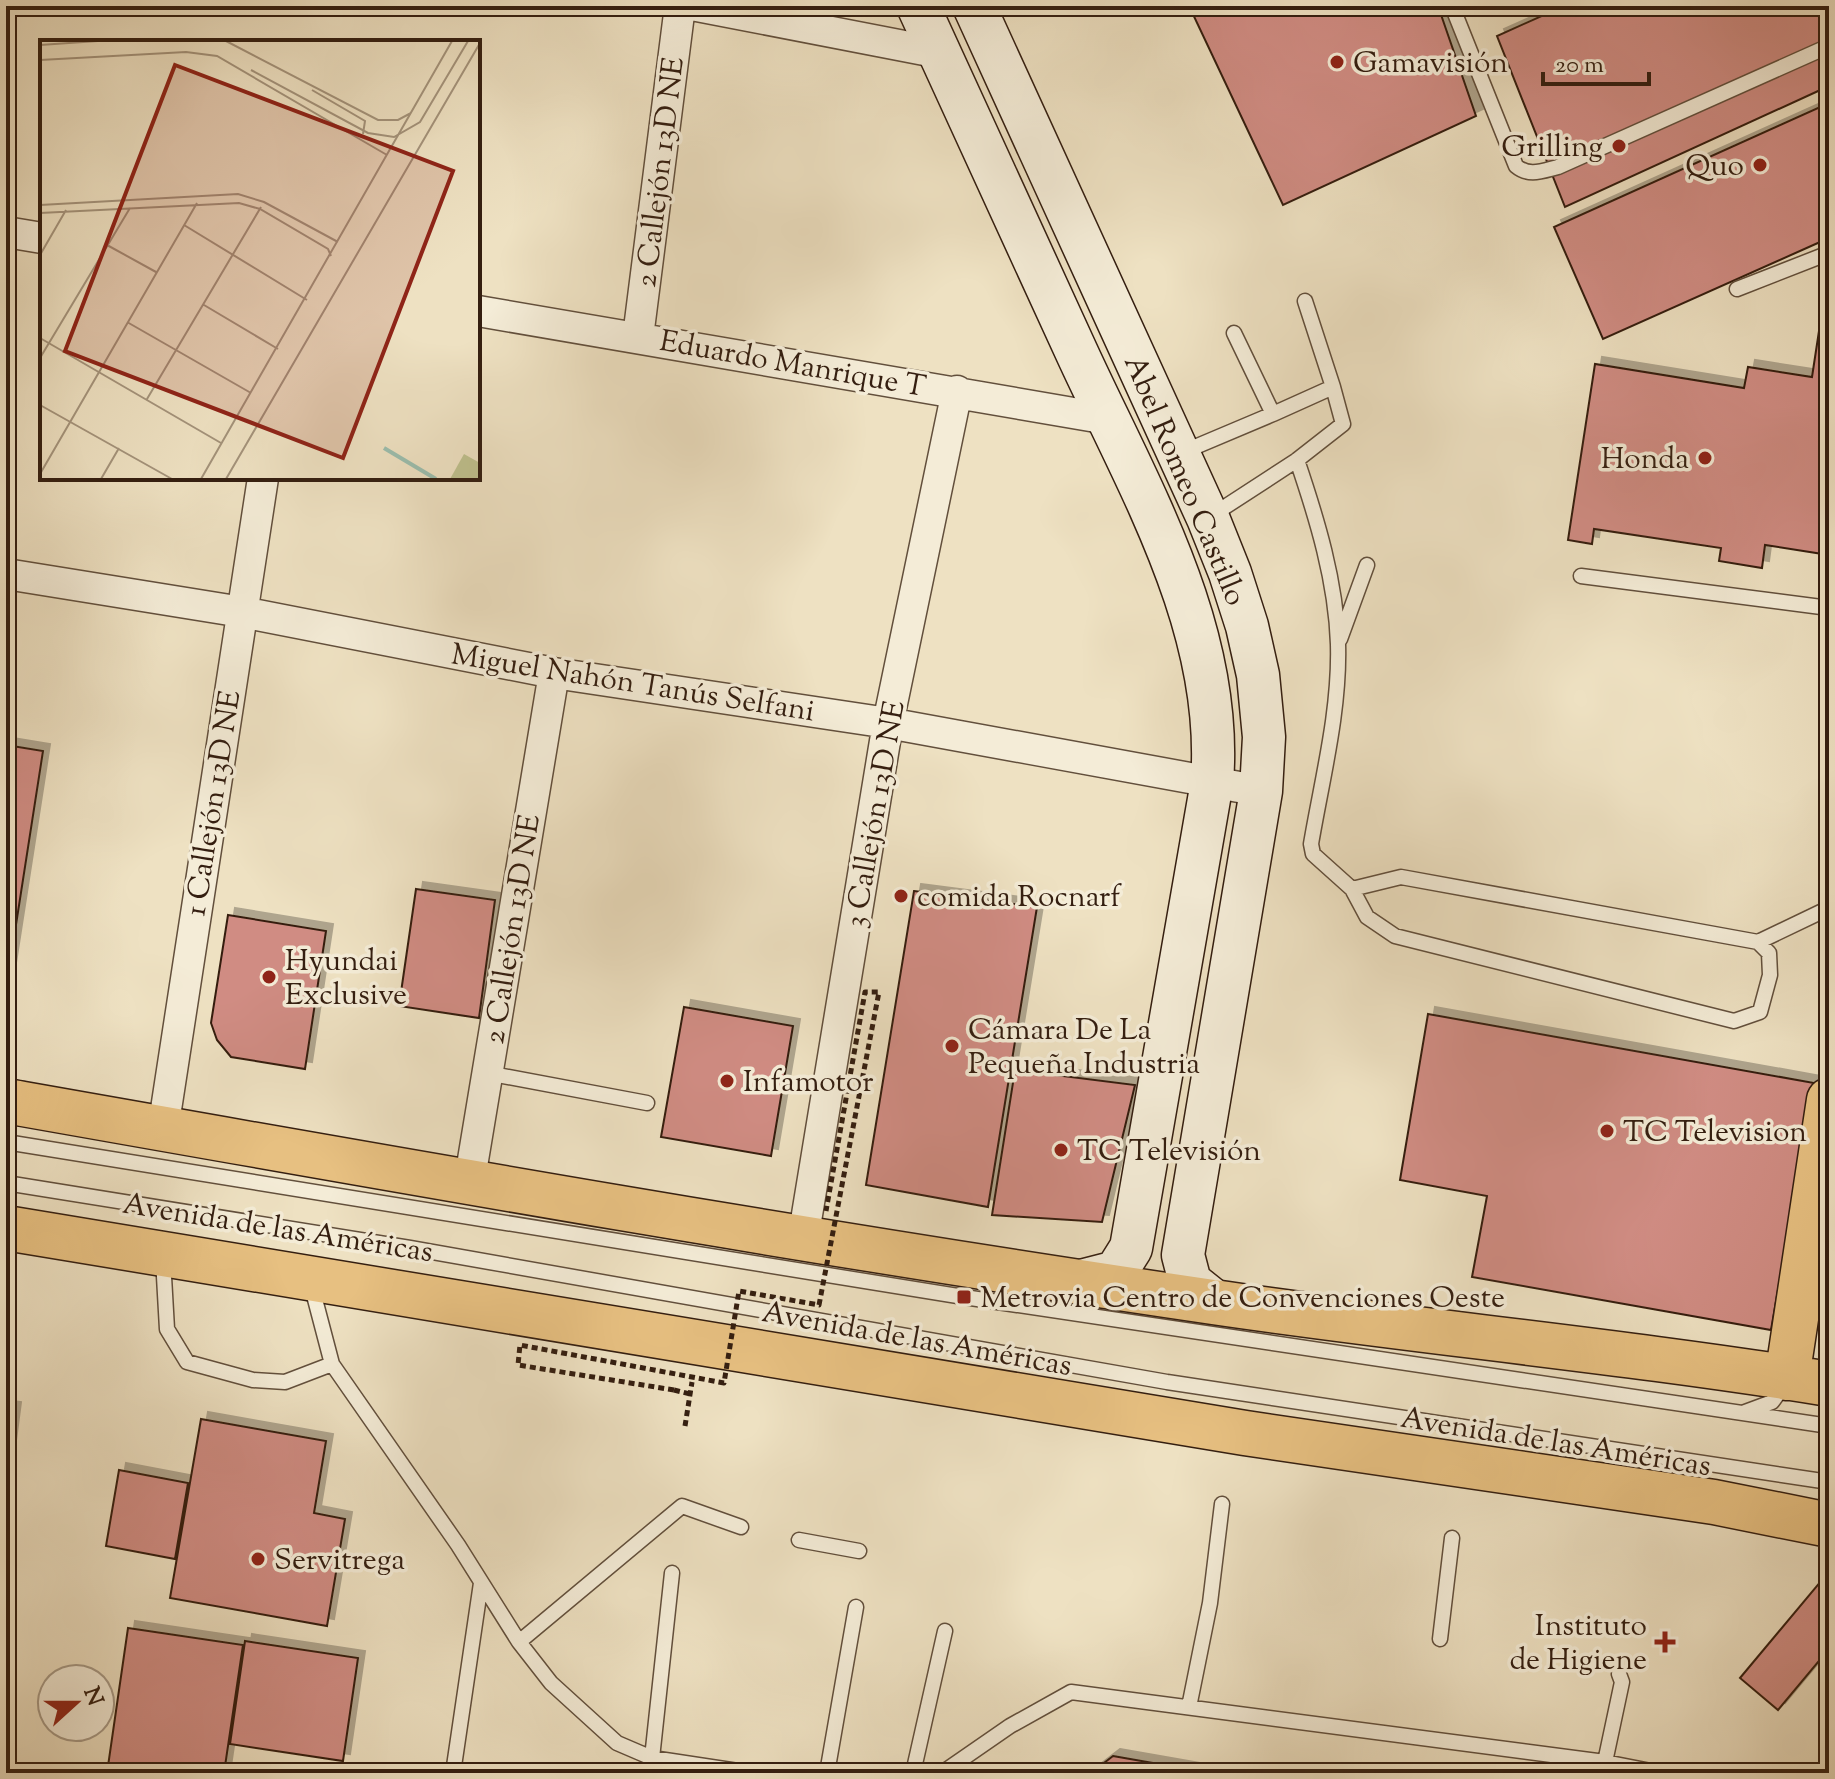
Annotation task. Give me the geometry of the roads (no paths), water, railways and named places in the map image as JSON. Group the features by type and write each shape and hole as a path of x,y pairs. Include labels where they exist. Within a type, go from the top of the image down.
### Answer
{"main road":[{"path":"6,1101 469,1184 814,1225 1081,1281 1215,1302 1808,1381 1828,1128"},
{"name":"Avenida de las Américas","path":"6,1228 1245,1433 1714,1502 1829,1525"}],"street":[{"name":"2 Callejón 13D NE","path":"638,337 680,6"},
{"path":"697,6 940,53"},
{"name":"Abel Romeo Castillo","path":"918,6 1164,542 1202,652 1215,747 1212,782 1131,1248 1116,1272 1081,1281"},
{"name":"Abel Romeo Castillo","path":"974,6 1208,518 1247,626 1258,675 1264,737 1261,791 1183,1255 1190,1282 1215,1302"},
{"path":"6,232 40,238"},
{"name":"Eduardo Manrique T","path":"480,311 1108,419"},
{"name":"3 Callejón 13D NE","path":"814,1225 888,723 957,391"},
{"name":"1 Callejón 13D NE","path":"163,1129 263,480"},
{"name":"Miguel Nahón Tanús Selfani","path":"6,574 242,612 554,673 888,723 1261,791"},
{"name":"2 Callejón 13D NE","path":"469,1184 554,673"}],"lane":[{"path":"1452,6 1516,166 1523,172 1533,173 1558,167 1829,46"},
{"path":"1737,289 1829,253"},
{"path":"1208,518 1297,460 1343,424 1305,301"},
{"path":"1234,333 1273,414"},
{"path":"1179,454 1333,387"},
{"path":"1297,460 1322,535 1338,643 1336,700 1311,844 1313,854 1352,889 1367,917 1395,936 1734,1021 1760,1012 1770,975 1769,953 1758,942 1401,877 1352,889"},
{"path":"1338,643 1367,565"},
{"path":"1581,576 1829,608"},
{"path":"1758,942 1829,908"},
{"path":"487,1073 647,1103"},
{"name":"Avenida de las Américas","path":"6,1142 964,1297 1829,1426"},
{"name":"Avenida de las Américas","path":"6,1183 410,1248 1167,1382 1829,1482"},
{"path":"162,1252 167,1329 187,1362 253,1380 285,1382 332,1364"},
{"path":"308,1276 332,1364 519,1642 582,1713 617,1743 652,1758 751,1773"},
{"path":"1737,1414 1760,1409 1808,1381"},
{"path":"1189,1707 1210,1603 1222,1504"},
{"path":"519,1642 682,1506 741,1527"},
{"path":"1440,1639 1452,1538"},
{"path":"799,1540 859,1551"},
{"path":"652,1758 672,1573"},
{"path":"453,1773 481,1583"},
{"path":"827,1773 856,1607"},
{"path":"913,1773 945,1631"},
{"path":"1605,1762 1622,1682 1619,1674"},
{"path":"942,1773 1010,1726 1071,1692 1605,1762 1661,1773"}],"place":[{"name":"Gamavisión","path":"1337,62"},
{"name":"Grilling","path":"1619,146"},
{"name":"Quo","path":"1760,165"},
{"name":"Honda","path":"1705,458"},
{"name":"comida Rocnarf","path":"901,896"},
{"name":"Hyundai Exclusive","path":"269,977"},
{"name":"Cámara De La Pequeña Industria","path":"952,1046"},
{"name":"Infamotor","path":"727,1081"},
{"name":"TC Television","path":"1607,1131"},
{"name":"TC Televisión","path":"1061,1150"},
{"name":"Metrovia Centro de Convenciones Oeste","path":"964,1297"},
{"name":"Servitrega","path":"258,1559"},
{"name":"Instituto de Higiene","path":"1665,1642"}]}
